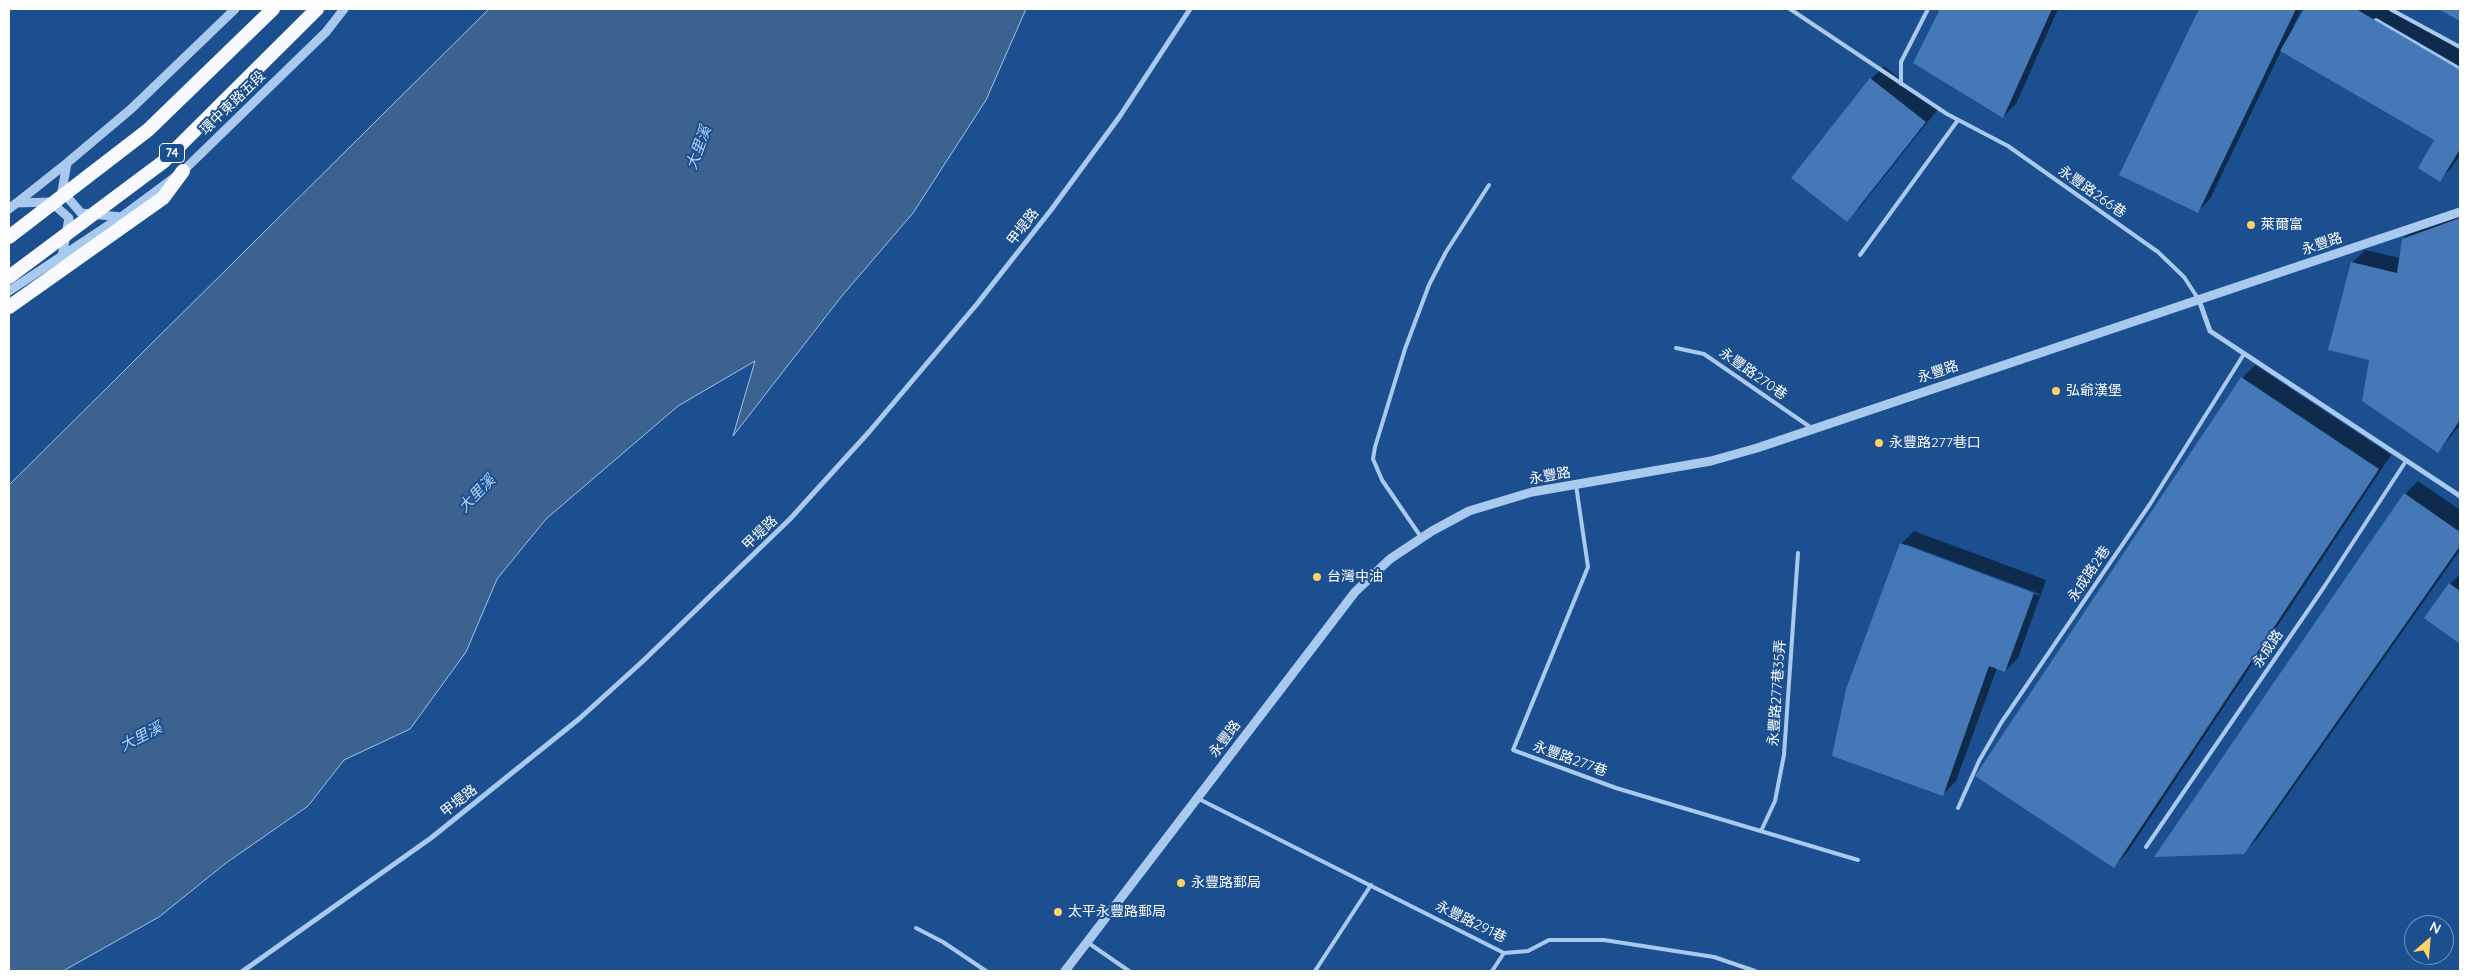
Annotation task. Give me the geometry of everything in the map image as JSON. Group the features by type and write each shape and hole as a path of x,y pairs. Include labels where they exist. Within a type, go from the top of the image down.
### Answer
{"highway":[{"name":"74","path":"9,237 148,130 274,9"},
{"name":"74","path":"9,277 163,162 317,9"},
{"path":"9,307 163,198 183,171"}],"street":[{"path":"12,206 67,164 131,108 235,9"},
{"name":"環中東路五段","path":"9,291 121,217 183,171 326,32 344,9"},
{"name":"甲堤路","path":"243,971 431,838 572,725 643,661 790,519 876,425 977,304 1051,210 1120,116 1190,9"},
{"path":"67,164 62,191 81,213 121,217"},
{"path":"12,206 51,202 69,218 62,257"},
{"name":"永豐路","path":"1065,971 1355,592 1390,558 1421,537 1469,511 1532,492 1711,462 2460,212"},
{"path":"2199,300 2210,331 2460,496"}],"lane":[{"name":"永豐路266巷","path":"1790,9 1958,120 2008,146 2158,252 2184,277 2199,300"},
{"path":"1901,84 1901,62 1928,9"},
{"path":"2390,9 2460,47"},
{"path":"1860,255 1958,120"},
{"path":"1421,537 1382,480 1373,459 1375,447 1406,349 1429,285 1446,252 1489,185"},
{"name":"永豐路270巷","path":"1676,348 1704,354 1813,428"},
{"name":"永成路2巷","path":"1958,808 1979,761 2001,723 2150,504 2244,354"},
{"name":"永成路","path":"2146,847 2324,587 2406,461"},
{"name":"永豐路277巷","path":"1576,485 1588,567 1514,750 1616,788 1858,860"},
{"name":"永豐路277巷35弄","path":"1761,831 1775,801 1784,755 1798,553"},
{"name":"永豐路291巷","path":"1197,798 1504,953 1528,951 1549,940 1604,940 1714,957 1755,971"},
{"path":"1316,971 1371,885"},
{"path":"916,928 943,942 986,971"},
{"path":"1087,942 1129,971"},
{"path":"1492,971 1504,953"}],"water":[{"name":"大里溪","path":"489,9 1026,9 986,100 913,213 841,297 733,436 755,361 678,406 546,519 497,579 466,652 410,729 344,760 308,806 226,863 159,917 63,971 9,971 9,485"}],"building":[{"path":"1940,9 2052,9 2003,118 1913,63"},
{"path":"2199,9 2296,9 2198,213 2119,175"},
{"path":"2304,9 2356,9 2460,70 2460,149 2440,182 2418,168 2434,140 2280,51"},
{"path":"2438,9 2460,9 2460,21"},
{"path":"1870,78 1926,122 1847,222 1791,178"},
{"path":"2460,218 2460,420 2438,453 2362,401 2369,360 2328,350 2351,262 2397,273 2402,239"},
{"path":"2241,377 2379,469 2114,868 1975,776"},
{"path":"2404,493 2460,532 2460,546 2244,854 2154,857"},
{"path":"1900,543 2034,593 2005,672 1989,666 1943,796 1832,756 1846,689"},
{"path":"2449,583 2460,591 2460,644 2424,618"}],"waterway":[{"path":"2376,21 2460,70"}],"place":[{"name":"萊爾富","path":"2251,225"},
{"name":"弘爺漢堡","path":"2056,391"},
{"name":"永豐路277巷口","path":"1879,443"},
{"name":"台灣中油","path":"1317,577"},
{"name":"永豐路郵局","path":"1181,883"},
{"name":"太平永豐路郵局","path":"1058,912"}]}
